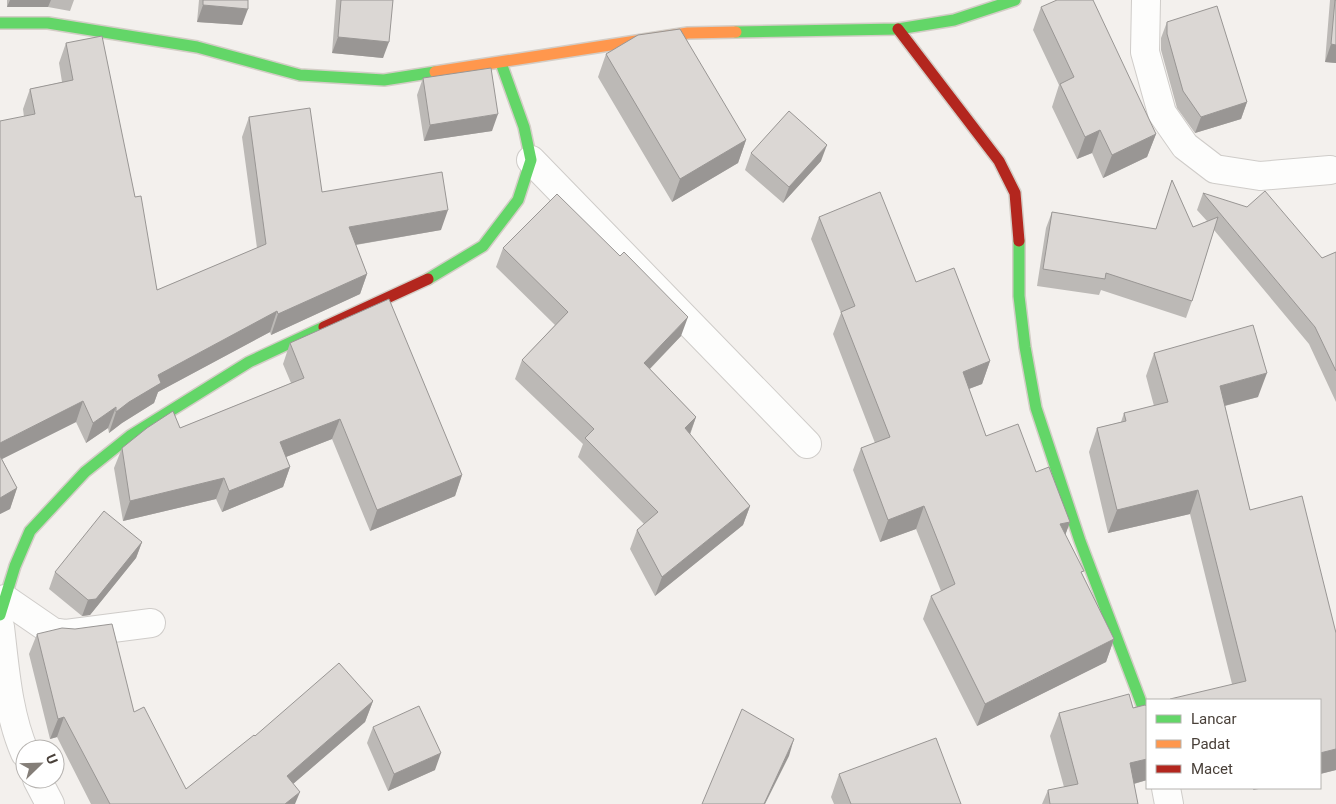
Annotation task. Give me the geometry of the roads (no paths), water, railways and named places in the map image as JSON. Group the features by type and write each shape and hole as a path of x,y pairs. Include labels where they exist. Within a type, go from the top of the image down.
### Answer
{"street":[{"path":"0,23 48,23 197,47 300,75 384,80 688,33 898,29 954,20 1015,0"},
{"path":"1146,0 1145,52 1162,113 1185,146 1215,169 1260,176 1330,170"},
{"path":"898,29 999,161 1015,193 1019,235 1019,296 1025,347 1036,408 1080,541 1146,715"},
{"path":"151,623 66,634 53,632 2,607 14,566 30,531 85,472 130,436 249,362 423,282 483,246 518,200 531,160 524,127 501,62"},
{"path":"531,160 807,444"},
{"path":"0,627 8,693 19,739"},
{"path":"42,789 50,804"},
{"path":"1166,789 1169,804"}]}
